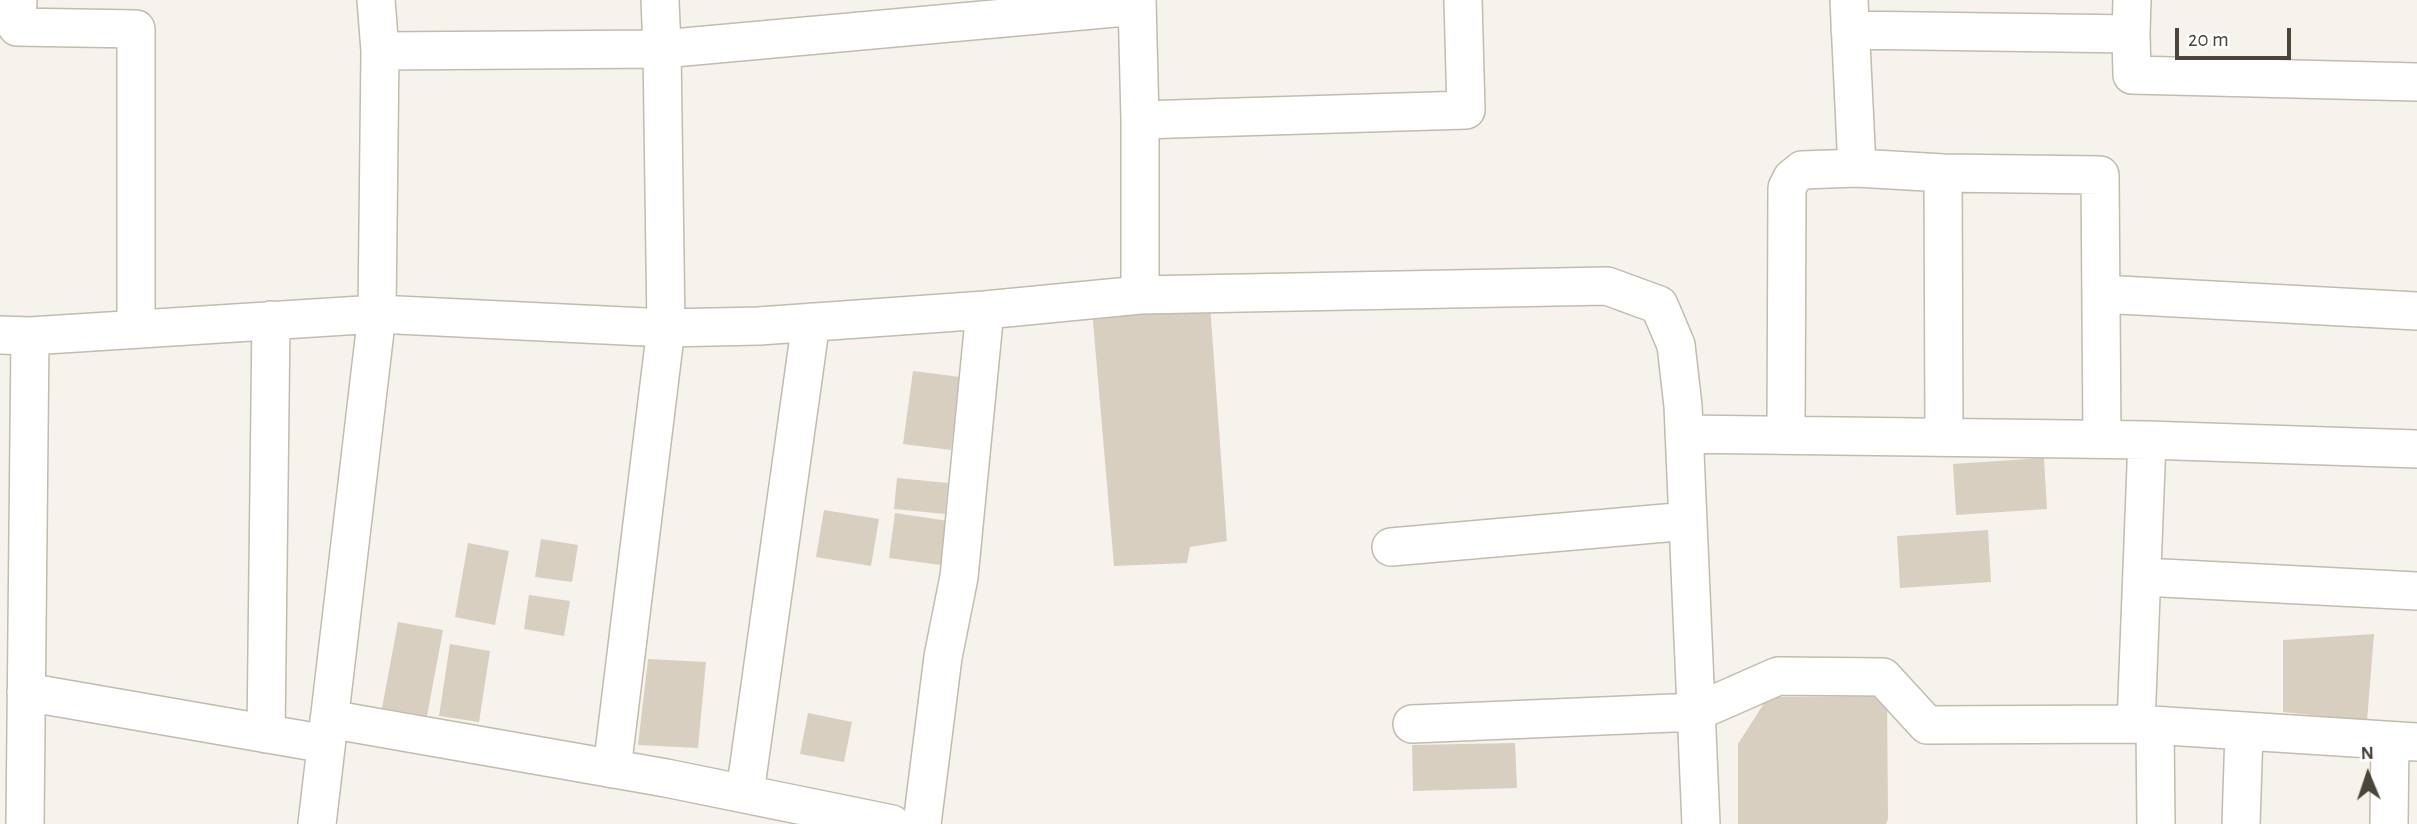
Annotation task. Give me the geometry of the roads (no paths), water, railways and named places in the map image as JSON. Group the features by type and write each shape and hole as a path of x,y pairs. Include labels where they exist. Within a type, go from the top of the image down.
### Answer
{"street":[{"path":"18,0 17,27 136,29 136,329"},
{"path":"317,824 377,314 380,51 376,0"},
{"path":"612,768 666,328 660,0"},
{"path":"1140,120 1466,110 1462,0"},
{"path":"380,51 662,49 1137,3 1140,295"},
{"path":"1857,168 1850,15 2132,17 2132,75 2417,82"},
{"path":"1786,435 1787,188 1792,178 1802,170 1857,168 1943,173 2100,175 2102,439"},
{"path":"1943,173 1944,437"},
{"path":"24,824 26,692 15,335 377,314 666,328 760,327 1140,295 1607,286 1659,305 1676,345 1683,405 1701,824"},
{"path":"2101,294 2417,311"},
{"path":"922,824 943,657 959,577 985,310"},
{"path":"267,734 271,320"},
{"path":"745,793 811,322"},
{"path":"1684,434 2102,439 2417,449"},
{"path":"2147,440 2143,577 2146,726 2156,824"},
{"path":"1391,547 1688,520"},
{"path":"2143,577 2417,591"},
{"path":"1412,724 1696,712 1778,676 1883,677 1927,724 2146,726 2404,741 2389,824"},
{"path":"26,692 267,734 328,732 612,768 745,793 879,823"},
{"path":"2241,824 2244,732"}]}
